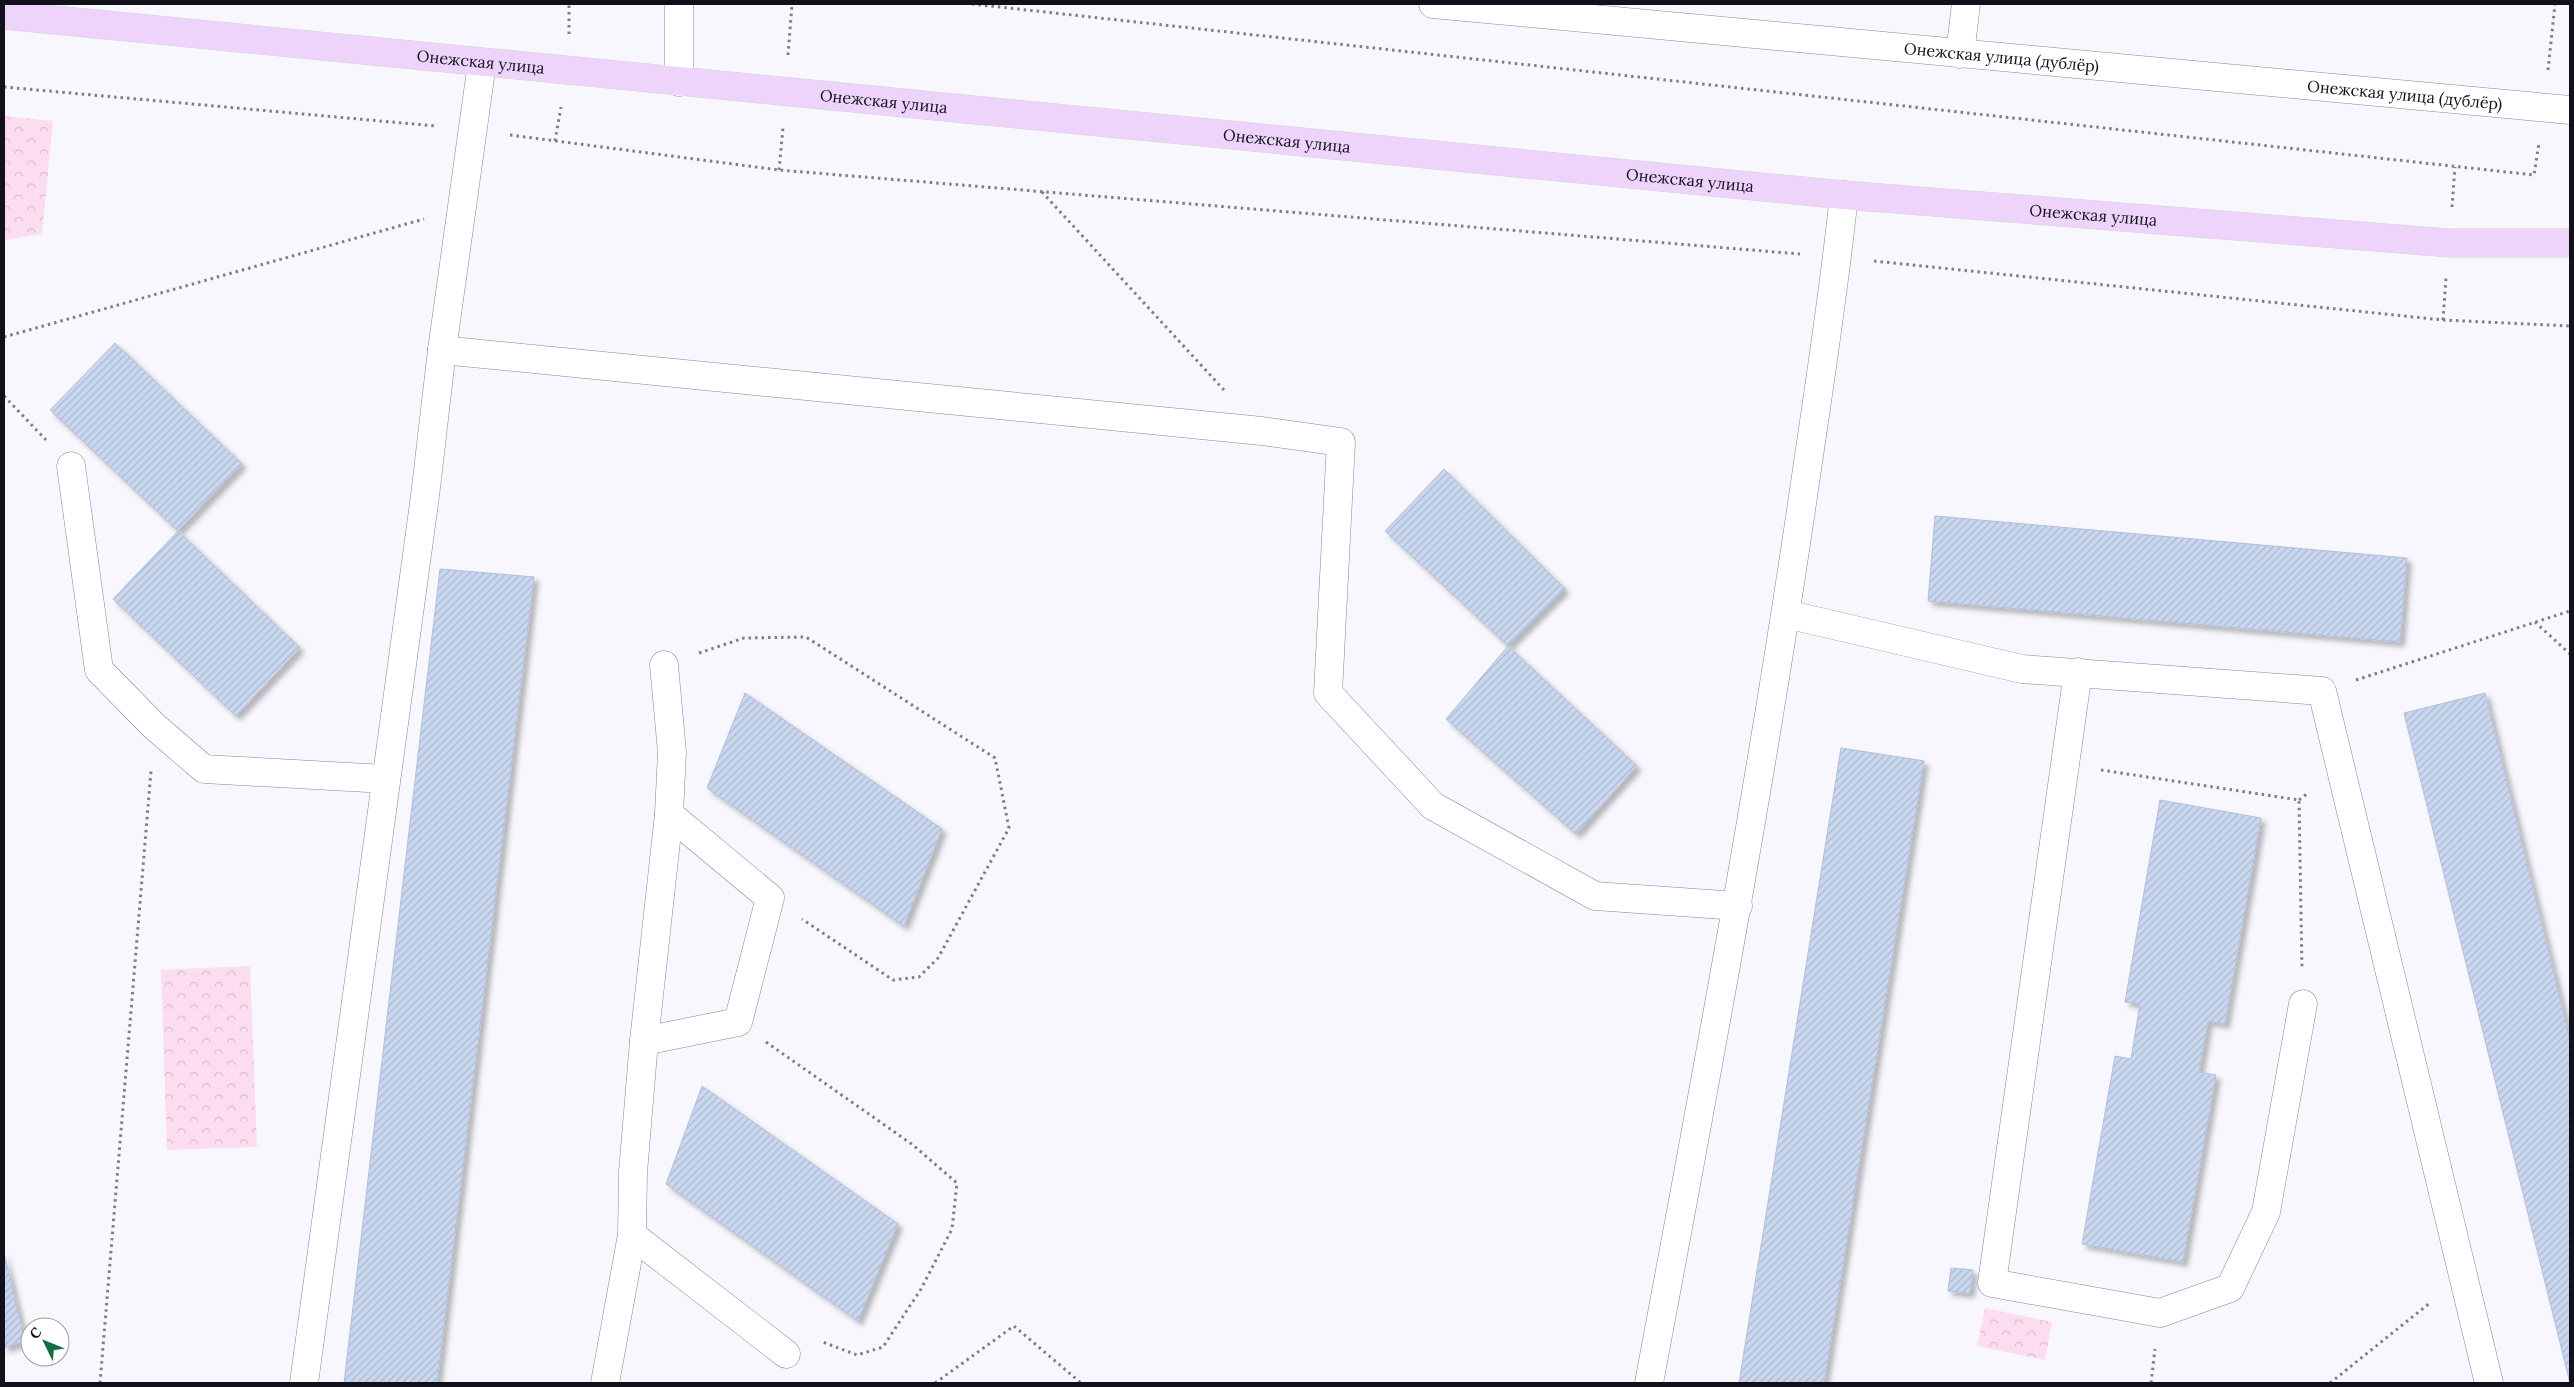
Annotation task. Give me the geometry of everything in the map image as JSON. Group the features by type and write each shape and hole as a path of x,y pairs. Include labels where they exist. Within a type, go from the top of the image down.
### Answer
{"main road":[{"name":"Онежская улица","path":"4,16 1844,195 2449,243 2570,243"}],"street":[{"path":"679,4 679,82"},
{"name":"Онежская улица (дублёр)","path":"1433,4 2557,109"},
{"path":"1960,54 1966,4"},
{"path":"304,1383 482,63"},
{"path":"1649,1383 1738,906 1786,614 1838,257 1844,195"},
{"path":"442,350 1262,431 1341,442 1328,693 1433,806 1595,896 1738,906"},
{"path":"71,466 99,670 154,726 204,769 386,779"},
{"path":"1786,614 2022,668 2322,691 2489,1383"},
{"path":"605,1383 632,1235 634,1172 644,1041 668,814 672,752 664,665"},
{"path":"2078,672 1992,1283 2160,1312 2230,1288 2266,1212 2303,1004"},
{"path":"644,1041 738,1022 770,898 668,814"},
{"path":"632,1235 786,1354"}],"path":[{"path":"972,4 2534,175 2557,109 2554,4"},
{"path":"4,86 474,130 779,170 1838,257 2443,320 2570,326"},
{"path":"1041,192 1262,431"},
{"path":"4,337 463,208"},
{"path":"4,396 71,466"},
{"path":"2322,691 2570,611"},
{"path":"2534,622 2570,654"},
{"path":"664,665 744,638 806,637 995,758 1009,828 938,958 919,977 893,980 770,898"},
{"path":"100,1383 154,726"},
{"path":"2066,765 2299,800 2303,1004"},
{"path":"738,1022 913,1145 957,1183 952,1229 921,1289 883,1347 857,1355 822,1342 814,1336"},
{"path":"2330,1383 2463,1276"},
{"path":"935,1383 1014,1326 1081,1383"}],"green space":[{"path":"4,116 53,121 42,234 4,240"},
{"path":"250,966 257,1147 167,1150 161,970"},
{"path":"1985,1308 2052,1322 2045,1360 1977,1346"}],"building":[{"path":"115,343 242,464 178,531 50,410"},
{"path":"1444,469 1565,589 1508,646 1385,531"},
{"path":"1935,516 2407,558 2400,642 1928,601"},
{"path":"178,531 300,648 236,716 113,599"},
{"path":"440,569 534,577 437,1383 344,1383"},
{"path":"1508,646 1637,766 1576,834 1446,719"},
{"path":"745,693 942,829 904,926 707,788"},
{"path":"2485,693 2570,1039 2570,1383 2404,713"},
{"path":"1841,748 1924,761 1824,1383 1739,1383"},
{"path":"2160,800 2261,818 2225,1024 2208,1021 2199,1072 2216,1075 2183,1262 2082,1244 2115,1056 2131,1059 2140,1004 2125,1002"},
{"path":"702,1086 898,1224 858,1321 666,1184"},
{"path":"4,1253 20,1320 20,1343 4,1348"},
{"path":"1951,1268 1973,1270 1970,1293 1948,1291"}]}
